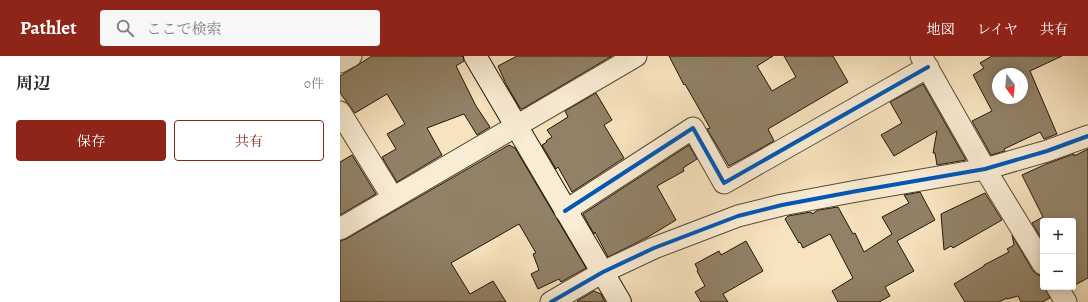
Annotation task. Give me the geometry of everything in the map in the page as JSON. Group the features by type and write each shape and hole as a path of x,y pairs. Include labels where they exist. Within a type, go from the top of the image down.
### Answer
{"street":[{"path":"340,62 351,56"},
{"path":"475,56 620,302"},
{"path":"340,229 517,127 636,56"},
{"path":"565,210 693,128 724,183 924,62 985,169 1040,259"},
{"path":"340,112 392,198"},
{"path":"551,302 603,272 654,248 738,216 782,205 985,169 1047,151 1088,136"},
{"path":"1059,290 1066,302"}],"building":[{"path":"372,56 463,56 464,61 456,66 476,106 490,127 477,135 464,114 427,128 442,155 397,182 382,157 396,149 387,134 405,124 387,94 355,113 340,93 340,76"},
{"path":"517,56 612,56 522,109 506,84 498,66"},
{"path":"669,56 773,56 757,66 772,91 796,77 784,56 833,56 848,82 768,129 774,141 729,166 707,129 710,128 685,84 684,85"},
{"path":"992,56 1062,56 1030,71 1057,134 1044,139 1040,132 1004,149 1005,151 991,155 972,121 992,111 973,75 984,68 980,63"},
{"path":"923,84 966,160 937,165 935,153 933,153 937,131 894,156 881,135 902,123 890,102"},
{"path":"596,93 612,120 604,125 624,158 572,192 558,167 556,169 542,145 552,137 547,130 568,117 565,111"},
{"path":"509,145 515,148 586,268 561,282 559,279 538,289 531,274 539,270 533,254 536,253 519,224 451,263 470,294 493,281 506,302 340,302 340,241 346,239"},
{"path":"689,145 697,159 683,168 684,171 657,186 676,220 648,237 608,257 595,232 594,234 583,214"},
{"path":"1088,149 1088,278 1076,284 1076,218 1041,218 1043,217 1022,175 1046,164 1074,154 1074,156"},
{"path":"352,155 376,194 340,215 340,162"},
{"path":"920,192 935,220 897,241 914,271 885,287 890,296 879,302 838,302 832,291 853,278 830,234 803,248 785,219 788,216 811,212 812,214 818,210 838,207 853,234 855,233 864,252 892,234 882,217 909,203 904,195"},
{"path":"985,193 1002,220 953,248 951,246 944,250 941,214"},
{"path":"1040,219 1040,236 1032,223"},
{"path":"1012,235 1033,271 1040,275 1040,290 1046,290 1050,298 1042,302 1021,302 1018,296 1007,298 999,302 965,302 954,284 984,265 1009,252 1007,249 1014,245"},
{"path":"746,241 763,271 723,294 728,302 701,302 695,292 705,286 695,264 719,251 721,255"},
{"path":"594,291 601,294 605,302 577,301"}],"cycle path":[{"path":"565,211 693,128 724,183 928,67"},
{"path":"551,302 603,272 654,248 738,216 782,205 985,169 1047,151 1088,136"}]}
